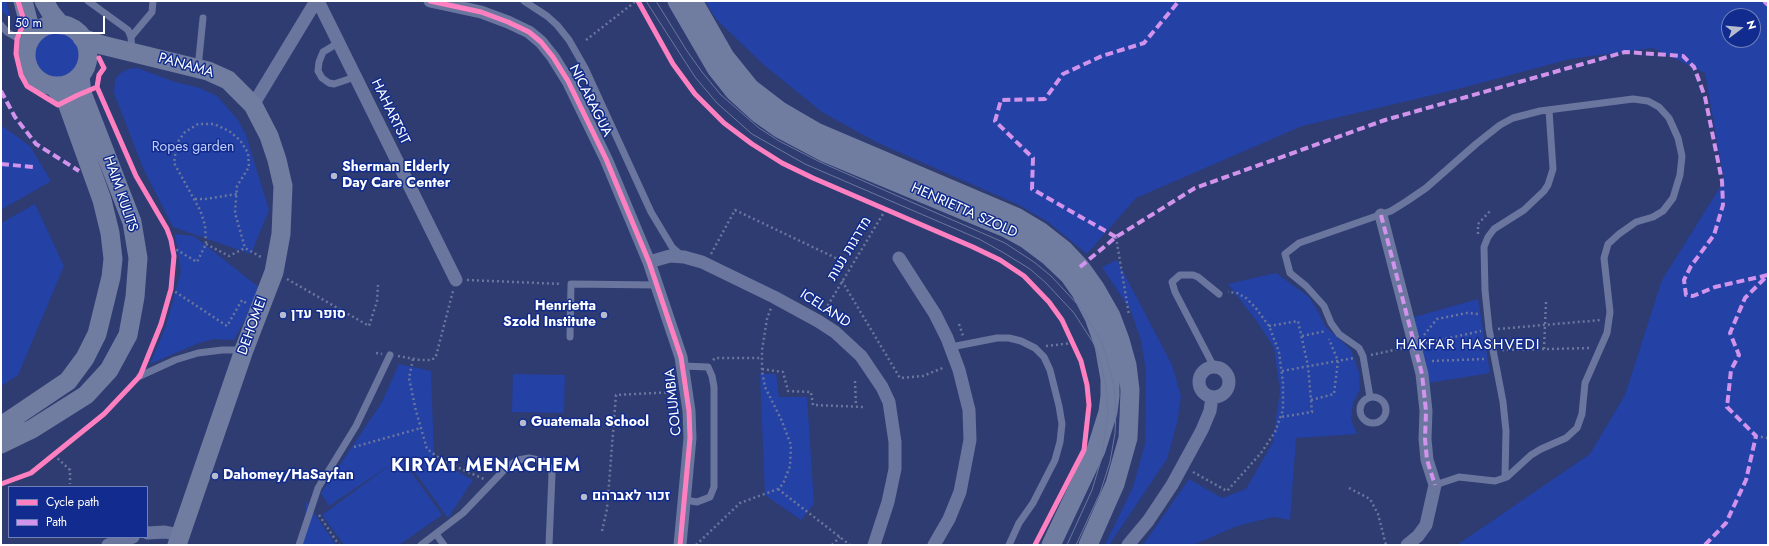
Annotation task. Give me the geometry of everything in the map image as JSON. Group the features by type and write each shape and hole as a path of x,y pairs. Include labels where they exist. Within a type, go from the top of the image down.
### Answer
{"main road":[{"path":"23,1 30,40 26,59 31,73 42,82 53,86 60,86 70,84 83,71 88,52 82,38 72,28 61,25 44,27 30,40"},
{"path":"44,1 51,13 61,25"},
{"name":"HENRIETTA SZOLD","path":"677,1 716,68 735,92 763,117 779,128 826,153 1006,228 1026,239 1050,257 1069,275 1081,292 1094,317 1104,344 1110,379 1110,396 1108,412 1096,450 1051,545"},
{"name":"HENRIETTA SZOLD","path":"693,1 725,57 750,88 780,111 816,132 1016,217 1041,232 1064,250 1088,277 1111,316 1120,340 1127,365 1130,390 1128,438 1123,459 1115,484 1088,545"},
{"name":"PANAMA","path":"82,38 102,45 132,44 208,71 228,80 253,105"},
{"name":"PANAMA","path":"83,71 102,57 132,44"},
{"name":"HAIM KULITS","path":"1,444 32,429 86,395 109,370 128,335 136,297 138,266 132,222 81,89 83,71"},
{"name":"HAIM KULITS","path":"1,426 68,381 81,364 97,334 111,277 113,260 110,233 102,200 66,100 53,86"},
{"name":"DEHOMEI","path":"179,540 244,350 274,268 281,234 282,186 277,160 269,136 253,105"}],"street":[{"name":"HAHARTSIT","path":"317,1 456,280"},
{"path":"253,105 317,1"},
{"name":"NICARAGUA","path":"430,1 481,12 529,32 541,42 553,57 568,82 606,159 649,262"},
{"path":"1381,214 1418,345 1426,411 1425,439 1427,460 1435,485 1426,526 1418,536 1407,545"},
{"name":"ICELAND","path":"649,262 670,256 684,257 706,264 774,297 818,321 835,332 861,356 882,387 888,402 895,442 895,469 888,502 874,545"},
{"path":"900,258 935,314 951,348 959,370 969,410 970,440 960,492 949,519 934,545"},
{"name":"COLUMBIA","path":"649,262 681,357 689,411 690,438 680,545"},
{"path":"1214,367 1224,371 1229,380 1226,391 1218,397 1212,397 1203,392 1200,388 1199,379 1204,370 1214,367"},
{"path":"1128,545 1161,503 1182,466 1202,430 1210,411 1212,397"},
{"path":"148,533 165,532 179,540"},
{"path":"108,545 130,538"}],"lane":[{"path":"88,1 126,28 132,44"},
{"path":"132,44 152,12 153,1"},
{"path":"524,1 547,16 557,25 569,40 585,68 651,212 672,247 684,257"},
{"path":"198,68 203,18"},
{"path":"1,25 7,32 30,40"},
{"path":"338,42 323,52 319,62 318,71 322,78 329,83 334,84 355,77"},
{"path":"1370,397 1363,356 1359,348 1339,334 1331,323 1324,306 1315,295 1290,273 1285,254 1299,244 1391,211 1426,188 1476,144 1500,125 1513,118 1549,110 1634,100 1648,101 1659,106 1668,118 1678,138 1682,156 1673,198 1662,211 1653,217 1636,222 1608,244 1604,258 1610,312 1607,333 1584,383 1582,414 1577,428 1566,438 1541,448 1505,478 1494,481 1459,477 1435,485"},
{"path":"1505,478 1506,431 1503,402 1493,350 1485,329 1484,247 1488,237 1494,229 1524,210 1544,191 1548,185 1553,169 1549,110"},
{"path":"1214,367 1175,292 1172,282 1180,275 1193,275 1219,294"},
{"path":"570,337 571,284 657,285"},
{"path":"951,348 997,338 1009,338 1021,341 1035,348 1044,356 1050,370 1060,406 1062,424 1060,442 1055,460 1033,503 1019,523 1010,545"},
{"path":"140,376 175,360 198,353 222,350 244,350"},
{"path":"299,545 318,488 356,426 390,355"},
{"path":"683,366 708,367 712,376 714,387 714,488 710,497 697,502 685,500"},
{"path":"421,545 463,513 507,467 524,458 543,461 551,469 553,480 549,545"},
{"path":"436,534 444,545"}],"path":[{"path":"586,40 636,1"},
{"path":"172,247 197,262 206,244 205,225 195,199 174,163 177,143 185,132 198,124 214,124 230,131 240,140 248,153 249,167 238,186 236,213 245,248 274,268 369,326 377,301 378,285"},
{"path":"195,199 237,194"},
{"path":"706,264 735,210 842,261"},
{"path":"1478,240 1478,224 1490,211"},
{"path":"206,244 229,256 245,248"},
{"path":"390,355 413,359 432,360 436,356 456,280 571,284"},
{"path":"842,281 900,378 923,376 946,367"},
{"path":"171,289 228,326"},
{"path":"1182,466 1227,492 1261,453 1275,432 1283,410 1284,383 1282,371 1278,352 1269,326 1256,307 1246,298 1232,292 1219,294"},
{"path":"696,545 740,503 778,489 783,484 790,466 791,445 781,419 764,387 762,369 767,319 774,297"},
{"path":"1544,349 1546,302"},
{"path":"1418,345 1438,319 1467,313 1481,314 1481,307"},
{"path":"1282,371 1418,345 1485,329 1609,319"},
{"path":"1269,326 1298,320 1308,366 1312,412 1280,417"},
{"path":"1483,338 1485,329"},
{"path":"1302,336 1326,331 1338,361 1334,394 1311,400"},
{"path":"1035,348 1073,342"},
{"path":"1493,350 1601,348"},
{"path":"1430,361 1441,362 1484,359 1484,352"},
{"path":"708,367 715,358 762,358"},
{"path":"413,359 409,378 416,411 427,449 443,461 492,482"},
{"path":"762,369 784,372 788,390 811,392 813,405 864,406"},
{"path":"855,381 856,406"},
{"path":"602,531 607,509 616,395 686,391"},
{"path":"341,451 421,428"},
{"path":"1756,436 1768,438"},
{"path":"54,454 70,470 70,484"},
{"path":"1349,488 1370,499 1378,514 1386,545"},
{"path":"778,489 850,545"},
{"path":"312,504 339,545"},
{"path":"832,545 840,537"}],"green space":[{"path":"1,1 6,1 11,20 2,11"},
{"path":"705,1 1768,1 1768,545 1457,545 1590,454 1625,395 1662,280 1724,181 1705,73 1653,48 1570,59 1462,88 1302,126 1136,198 1087,254 1048,222 1019,205 876,142 822,112 764,65 716,19"},
{"path":"57,30 71,34 78,41 82,55 78,69 71,76 57,80 43,76 36,69 32,55 36,41 43,34"},
{"name":"Ropes garden","path":"137,68 175,82 200,88 217,96 238,120 246,135 269,210 251,254 173,227 143,168 114,93 115,80 119,74 128,69"},
{"path":"1,125 30,146 51,181 1,210"},
{"path":"35,204 64,266 18,375 1,386 1,223"},
{"path":"175,234 194,236 261,289 234,340 214,339 199,343 150,364 166,326 181,271"},
{"path":"1117,260 1172,365 1181,396 1177,423 1167,459 1109,545 1105,545 1133,487 1145,444 1146,372 1141,340 1131,311 1102,267"},
{"path":"1276,273 1309,297 1325,326 1351,350 1359,372 1360,389 1353,403 1351,419 1357,434 1296,438 1290,520 1273,517 1237,526 1193,545 1143,545 1189,479 1222,498 1246,489 1273,442 1280,390 1274,348 1258,323 1228,284"},
{"path":"1478,299 1490,373 1428,383 1411,318"},
{"path":"399,364 431,371 434,459 473,480 448,518 403,456 401,458 442,515 399,545 344,545 322,515 396,461 329,506 321,493 382,402"},
{"path":"513,374 565,375 564,413 512,412"},
{"path":"760,374 776,374 779,397 807,397 814,504 801,520 765,495"},
{"path":"306,501 336,545 303,545"}],"tram line":[{"path":"646,1 695,77 717,103 752,134 805,164 979,239 1030,269 1046,283 1074,313 1094,344 1102,367 1108,412 1102,457 1092,490 1067,545"},
{"path":"656,1 702,72 721,95 759,128 779,141 820,162 1005,243 1034,262 1051,276 1080,307 1101,340 1114,386 1116,411 1115,433 1110,462 1100,493 1076,545"}],"marked path":[{"path":"1116,237 1032,189 1033,158 995,121 1001,100 1045,99 1063,74 1102,56 1144,43 1179,1"},
{"path":"1764,1 1768,5"},
{"path":"1080,267 1116,237 1195,188 1385,120 1625,52 1683,56 1694,67 1705,97 1722,181 1723,205 1714,235 1691,266 1684,280 1686,295 1693,296 1715,287 1768,275"},
{"path":"1,91 15,117 36,144 79,171"},
{"path":"1,164 33,167"},
{"path":"1381,215 1422,374 1426,411 1425,439 1427,460 1435,485"},
{"path":"1705,545 1726,523 1746,480 1756,436 1727,407 1731,370 1739,355 1730,333 1745,298 1768,275"}],"cycle path":[{"path":"18,1 25,24 22,27 17,39 16,54 21,75 27,86 58,105 97,87"},
{"path":"430,1 481,12 529,32 541,42 553,57 568,81 606,159 649,262 681,357 689,411 690,438 680,545"},
{"path":"638,1 673,64 695,94 724,123 752,144 782,163 813,178 1000,260 1024,276 1049,302 1062,320 1081,361 1087,385 1089,405 1084,450 1035,545"},
{"path":"1,484 31,473 104,414 140,376 161,324 171,289 174,256 171,240 167,229 136,176 97,87 99,75 104,68 99,58"}],"place":[{"name":"Sherman Elderly Day Care Center","path":"334,176"},
{"name":"סופר עדן","path":"283,315"},
{"name":"Henrietta Szold Institute","path":"604,315"},
{"name":"Guatemala School","path":"523,423"},
{"name":"Dahomey/HaSayfan","path":"215,476"},
{"name":"זכור לאברהם","path":"584,497"}],"district":[{"name":"HAKFAR HASHVEDI","path":"1468,345"},
{"name":"KIRYAT MENACHEM","path":"486,467"}]}
